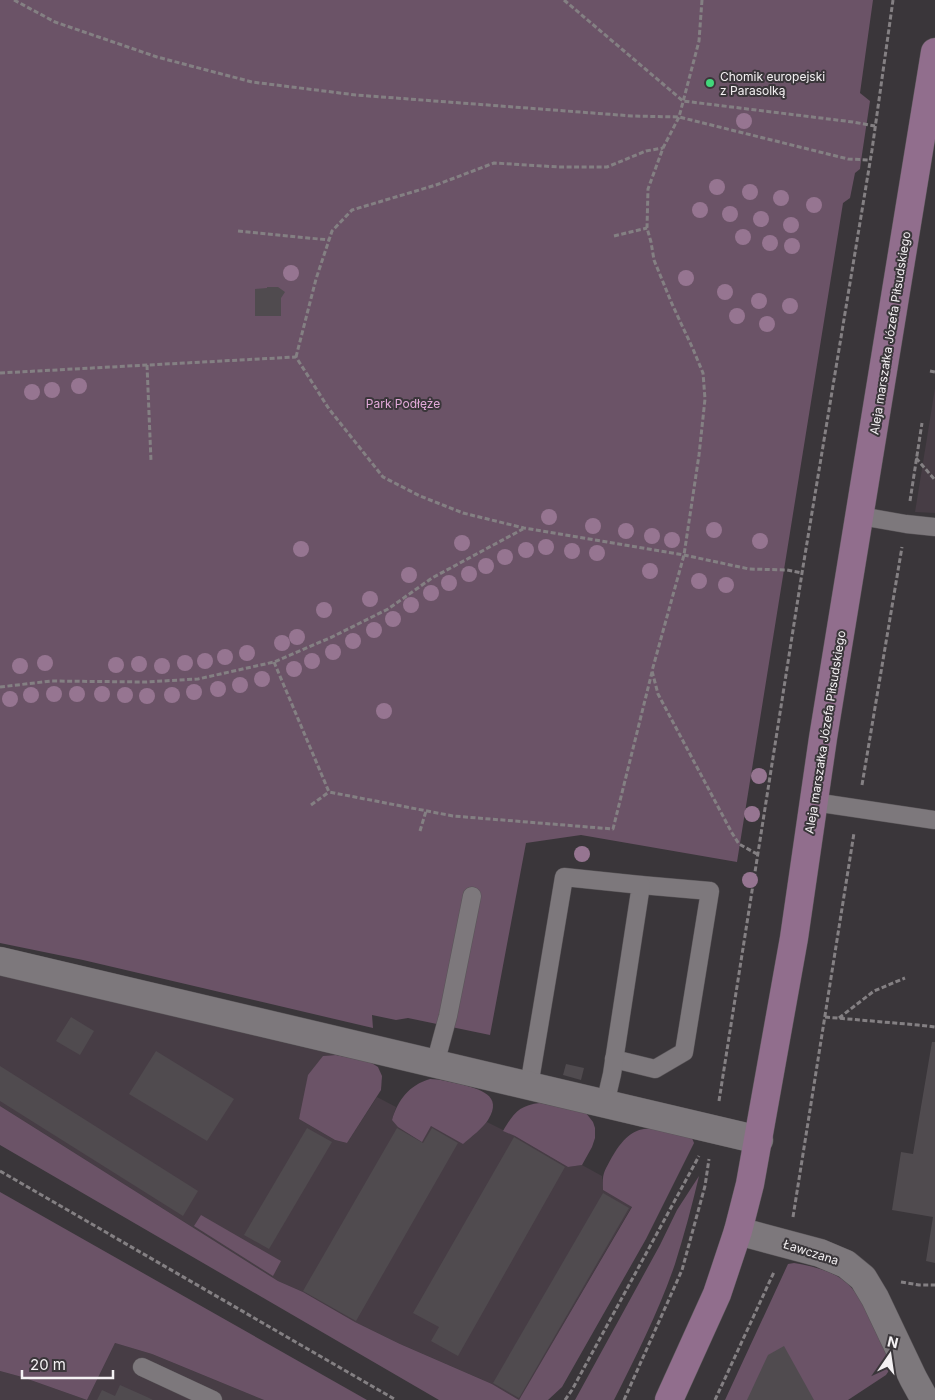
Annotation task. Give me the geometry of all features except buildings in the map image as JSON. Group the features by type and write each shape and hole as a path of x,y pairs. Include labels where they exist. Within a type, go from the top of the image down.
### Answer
{"street":[{"name":"Aleja marszałka Józefa Piłsudskiego","path":"669,1400 718,1294 738,1231 759,1140 794,938 823,738 935,52"},
{"path":"0,961 436,1064 531,1073 605,1104 759,1140"},
{"name":"Ławczana","path":"738,1231 820,1253 846,1264 863,1278 926,1400"}],"lane":[{"path":"860,516 935,527"},
{"path":"814,802 935,820"},
{"path":"531,1073 564,877 710,891 684,1052 655,1069 613,1066"},
{"path":"605,1104 613,1066 642,885"},
{"path":"436,1064 448,1016 472,896"},
{"path":"142,1367 213,1400"}],"path":[{"path":"14,0 55,22 148,54 252,82 356,95 632,116 679,117 848,159 870,160"},
{"path":"564,0 683,101 875,126"},
{"path":"311,805 329,792 453,816 613,829 652,671 684,555 706,399 704,373 654,260 652,242 647,228 648,189 663,148 679,117 699,41 702,0"},
{"path":"624,1400 682,1270 705,1186 802,573 870,160 893,0"},
{"path":"663,148 646,151 608,167 559,167 494,163 436,186 352,210 332,231 316,279 296,357 329,409 383,477 420,496 463,513 524,528 684,555 748,569 787,570 802,573"},
{"path":"614,236 647,228"},
{"path":"238,230 329,240"},
{"path":"0,374 296,357"},
{"path":"147,365 151,461"},
{"path":"930,371 935,372"},
{"path":"916,457 935,480"},
{"path":"0,688 51,680 145,682 198,679 274,662 332,637 388,609 432,578 524,528"},
{"path":"274,662 329,792"},
{"path":"652,671 658,694 732,832 739,844 757,855"},
{"path":"420,831 426,811"},
{"path":"839,1018 874,991 905,978"},
{"path":"825,1017 918,1024 935,1028"},
{"path":"565,1400 714,1129"},
{"path":"0,1172 396,1400"},
{"path":"716,1400 778,1264 792,1228 798,1180"},
{"path":"894,1281 935,1284"}],"shaded area":[{"path":"935,388 935,513 915,512"},
{"path":"0,975 336,1055 323,1056 299,1119 335,1140 347,1143 377,1097 396,1107 392,1120 422,1141 431,1126 480,1128 487,1122 568,1167 582,1165 602,1176 603,1190 632,1206 519,1400 492,1384 355,1322 303,1292 278,1281 0,1106"},
{"path":"115,1343 152,1354 264,1400 87,1400"},
{"path":"0,1371 22,1377 87,1400 0,1400"}],"green space":[{"name":"Park Podłęże","path":"0,0 873,0 860,93 870,101 860,169 855,173 850,198 843,203 737,862 581,835 526,843 490,1035 408,1018 396,1020 372,1015 373,1028 83,960 0,943"},
{"path":"336,1055 370,1062 378,1067 382,1076 381,1090 347,1143 335,1140 299,1119 308,1075 323,1056"},
{"path":"430,1079 475,1088 487,1094 491,1099 493,1105 488,1120 463,1144 431,1126 422,1142 398,1127 392,1120 405,1094 416,1085"},
{"path":"540,1103 586,1113 593,1122 595,1138 582,1165 568,1167 503,1131 517,1111"},
{"path":"0,1106 278,1281 303,1292 355,1322 492,1384 519,1400 439,1400 0,1145"},
{"path":"646,1129 656,1129 692,1138 694,1143 646,1239 562,1387 548,1400 519,1400 632,1207 603,1190 604,1173 612,1157 629,1135"},
{"path":"699,1176 685,1231 669,1282 647,1333 614,1400 575,1400 660,1245 677,1210"},
{"path":"0,1192 367,1400 264,1400 152,1354 115,1343 87,1400 0,1371"},
{"path":"201,1215 281,1261 273,1276 194,1226"},
{"path":"794,1263 823,1270 848,1284 868,1312 892,1366 886,1375 848,1400 725,1400 788,1264"}],"place":[{"name":"Chomik europejski z Parasolką","path":"710,83"}]}
